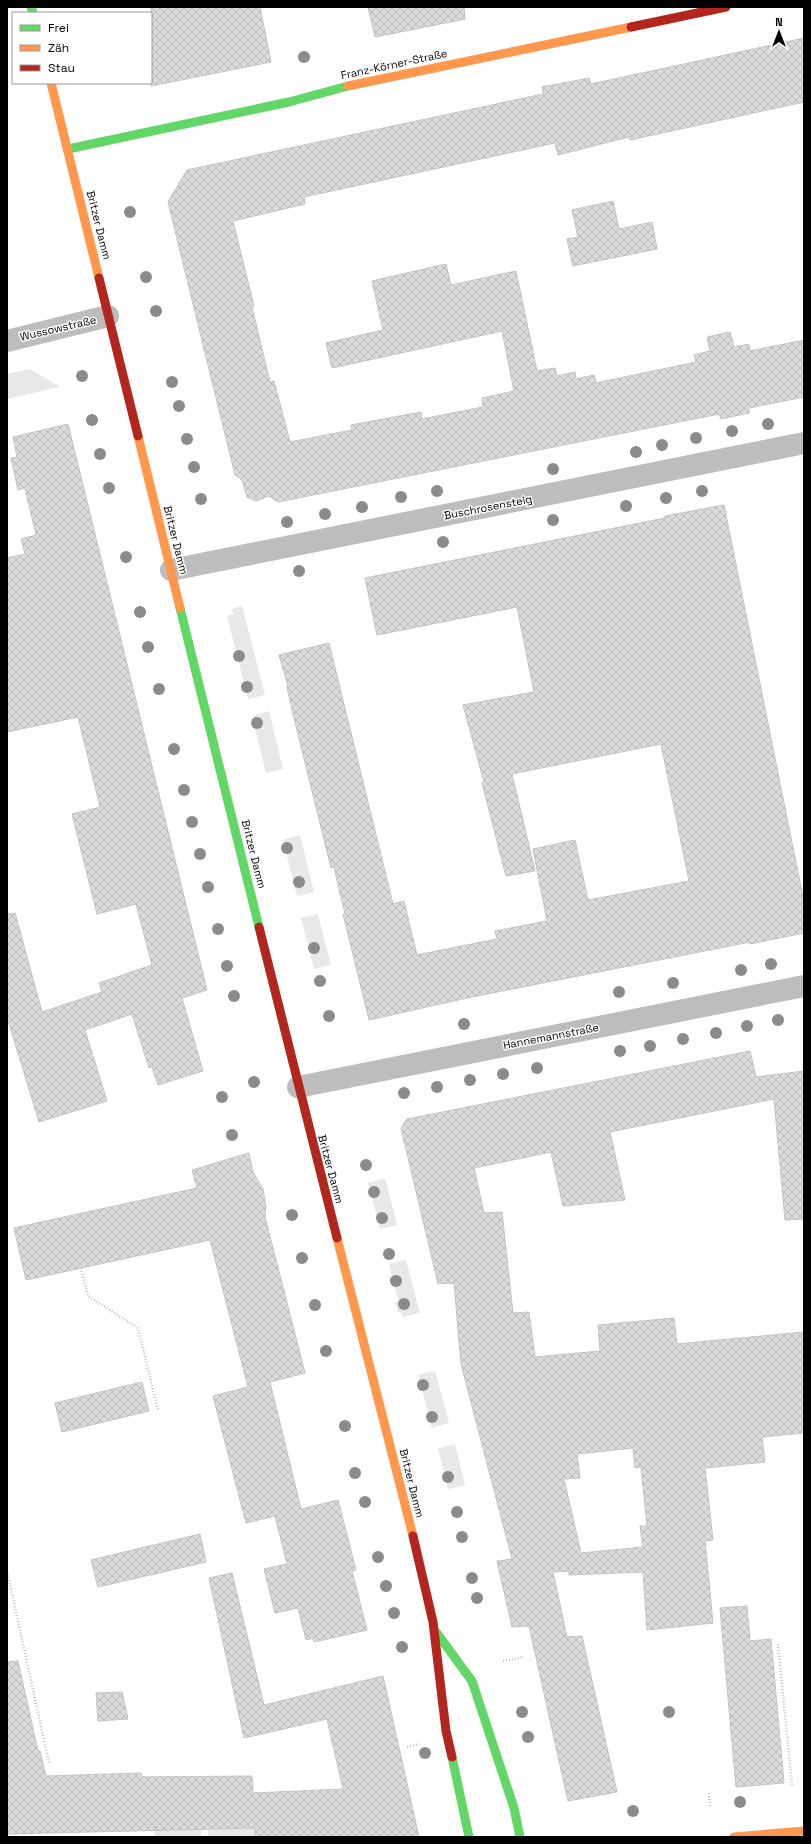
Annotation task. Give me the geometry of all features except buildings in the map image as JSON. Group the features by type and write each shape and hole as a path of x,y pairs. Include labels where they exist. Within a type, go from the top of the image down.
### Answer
{"main road":[{"name":"Franz-Körner-Straße","path":"68,149 289,102 342,87 726,7"},
{"name":"Britzer Damm","path":"51,84 298,1087 391,1446 435,1631 446,1731 469,1837"},
{"name":"Britzer Damm","path":"435,1631 472,1681 514,1808 520,1837"},
{"path":"734,1837 804,1831"}],"street":[{"name":"Wussowstraße","path":"7,341 108,316"},
{"name":"Buschrosensteig","path":"171,570 804,443"},
{"name":"Hannemannstraße","path":"298,1087 804,986"}],"path":[{"path":"81,1268 88,1296 138,1328 158,1410"},
{"path":"7,1571 49,1763"},
{"path":"778,1644 792,1785"},
{"path":"503,1661 523,1657"},
{"path":"407,1747 422,1743"},
{"path":"709,1793 710,1806"}],"shaded area":[{"path":"30,369 60,387 7,399 7,374"},
{"path":"242,606 265,695 248,699 227,616 233,614 232,609"},
{"path":"269,711 283,769 266,773 252,716"},
{"path":"300,835 314,892 297,896 283,840"},
{"path":"318,914 331,965 314,969 301,918"},
{"path":"385,1178 397,1225 380,1229 368,1183"},
{"path":"406,1260 420,1313 403,1317 401,1312 398,1313 395,1302 399,1301 394,1285 391,1285 389,1278 392,1277 389,1264"},
{"path":"435,1371 449,1423 432,1428 418,1375"},
{"path":"455,1444 465,1485 448,1489 438,1449"},
{"path":"255,1828 255,1837 208,1837 208,1829"},
{"path":"201,1829 201,1837 155,1837 154,1830"}],"traffic: fast":[{"path":"31,7 33,12"},
{"path":"68,149 289,102 348,86"},
{"path":"180,608 259,927"},
{"path":"436,1632 472,1681 514,1808 520,1837"},
{"path":"452,1757 469,1837"}],"traffic: slow":[{"path":"348,86 631,27"},
{"path":"51,84 99,278"},
{"path":"138,436 180,608"},
{"path":"337,1238 413,1536"},
{"path":"734,1837 804,1831"}],"traffic: jam":[{"path":"631,27 726,7"},
{"path":"99,278 138,436"},
{"path":"259,927 337,1238"},
{"path":"413,1536 433,1622 446,1731 452,1757"}]}
